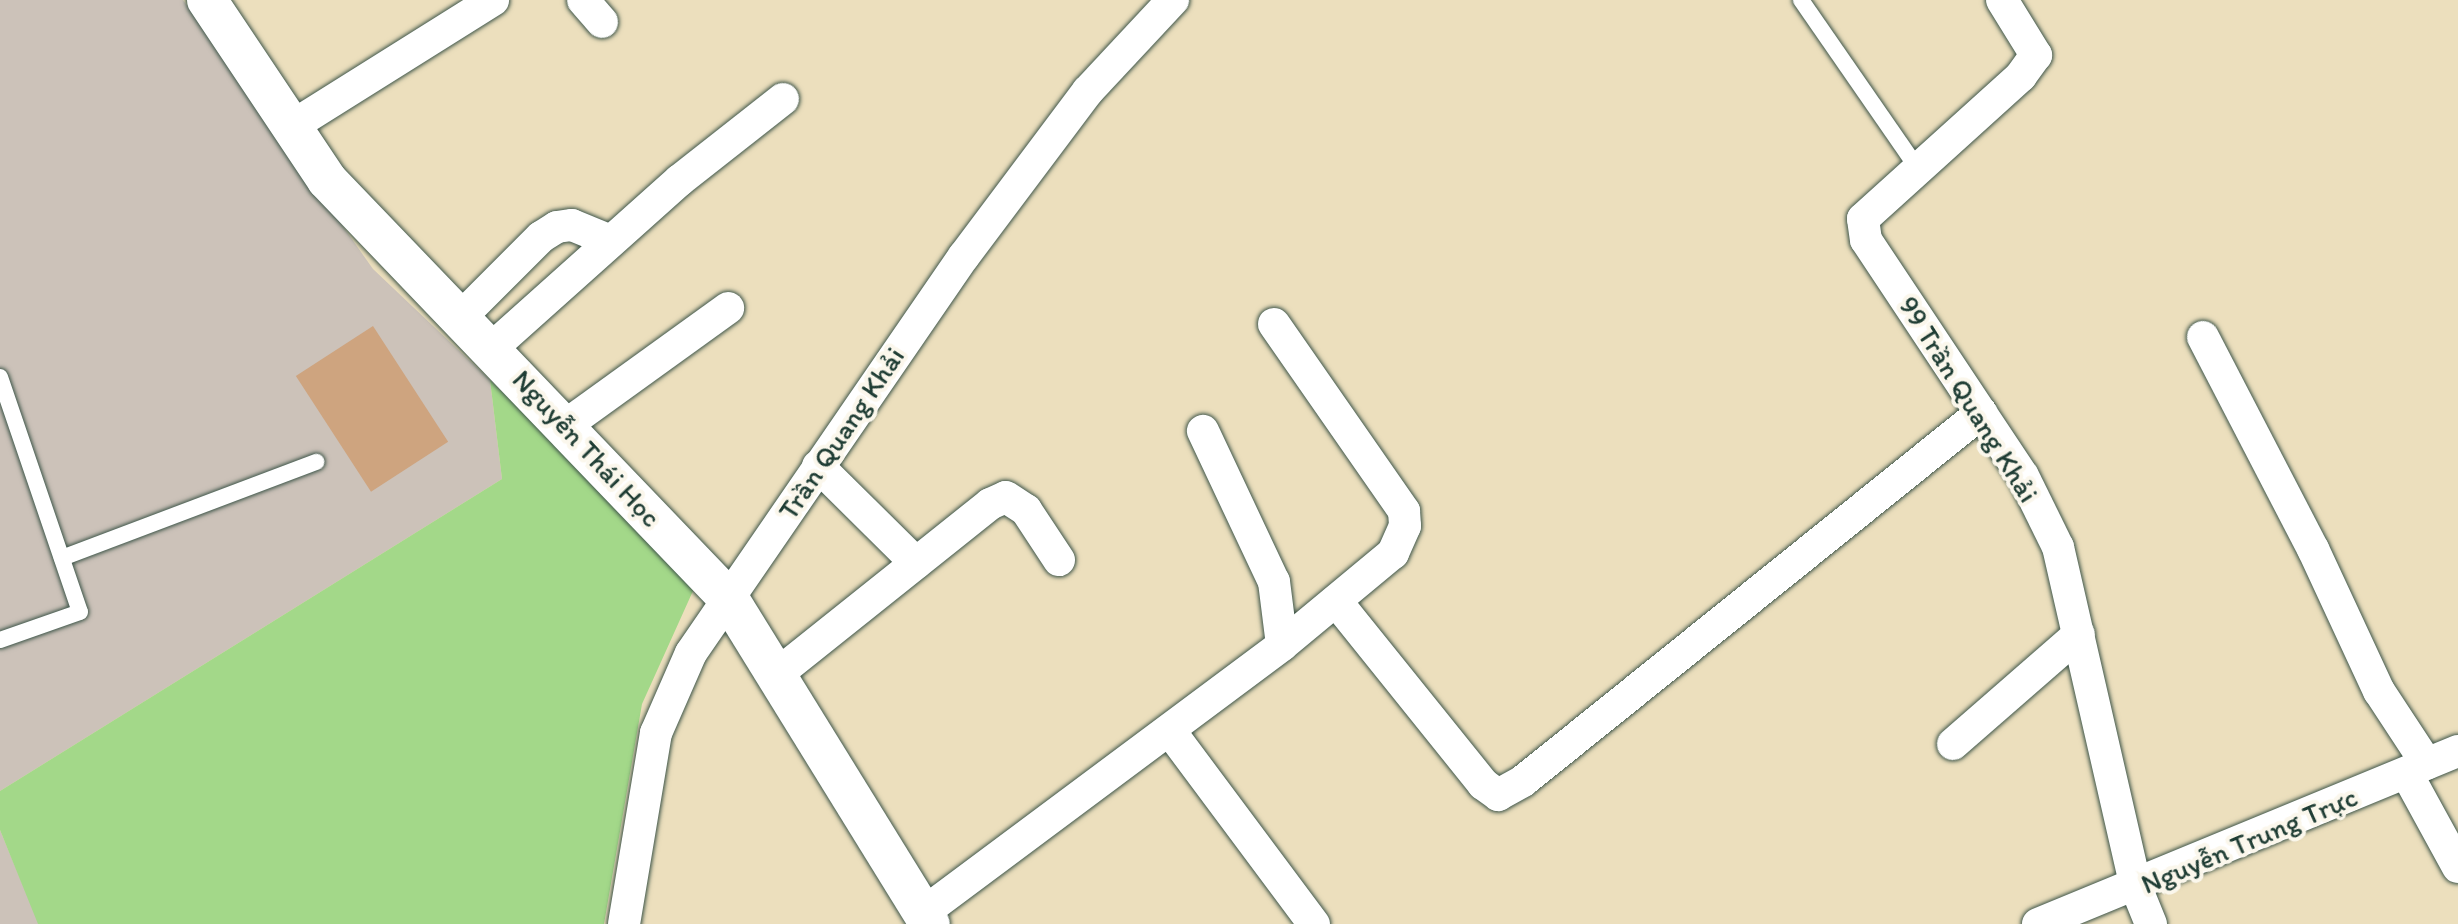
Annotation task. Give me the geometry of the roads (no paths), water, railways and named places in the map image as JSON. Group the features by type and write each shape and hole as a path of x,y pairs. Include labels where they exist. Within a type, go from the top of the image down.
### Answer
{"street":[{"name":"Nguyễn Thái Học","path":"207,0 289,128 327,180 566,425 729,599 927,918"},
{"path":"289,128 493,0"},
{"name":"Trần Quang Khải","path":"624,924 656,733 691,653 964,256 1088,91 1173,0"},
{"name":"99 Trần Quang Khải","path":"2002,0 2036,55 2021,76 1916,166 1863,219 1866,240 2023,476 2058,547 2136,887 2151,924"},
{"path":"492,348 611,241 783,99"},
{"path":"460,318 541,237 557,227 572,225 611,241"},
{"path":"566,425 728,308"},
{"path":"927,918 1282,645 1402,542 1404,511 1274,324"},
{"path":"2203,337 2313,549 2417,769 2458,867"},
{"path":"1336,601 1483,784 1498,795 1523,781 1981,413"},
{"path":"1203,431 1274,582 1282,645"},
{"path":"818,466 916,563"},
{"path":"776,675 990,504 1006,497 1026,510 1059,560"},
{"path":"1953,744 2079,634"},
{"path":"1170,731 1314,924"},
{"name":"Nguyễn Trung Trực","path":"2038,924 2136,887 2458,751"}],"lane":[{"path":"1801,0 1916,166"},
{"path":"0,377 80,612 0,640"},
{"path":"62,558 316,462"}]}
